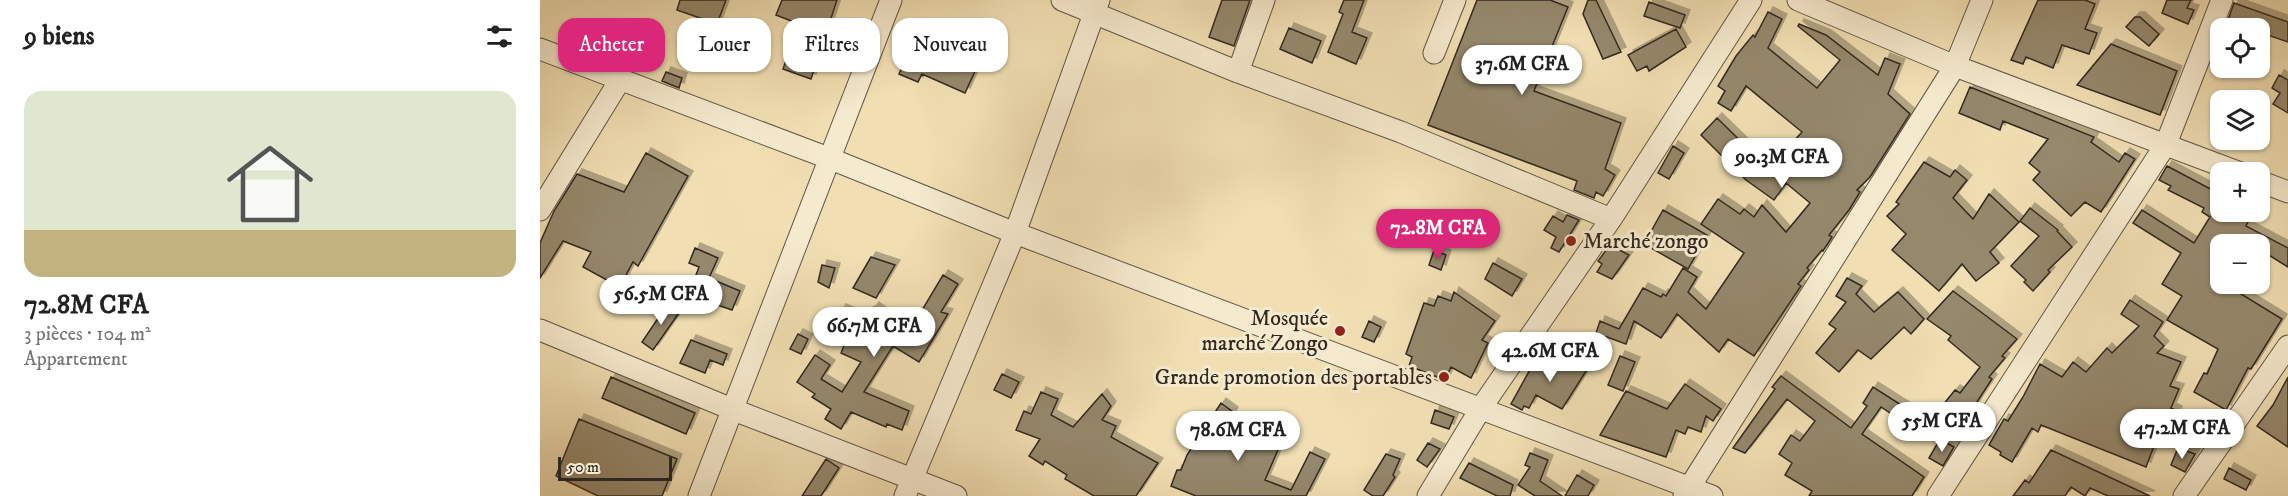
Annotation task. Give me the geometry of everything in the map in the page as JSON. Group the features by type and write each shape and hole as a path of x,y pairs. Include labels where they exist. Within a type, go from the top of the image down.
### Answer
{"street":[{"path":"699,496 891,0"},
{"path":"1062,0 1097,7 1238,72 1401,132 1611,219"},
{"path":"1238,72 1264,0"},
{"path":"1434,53 1455,0"},
{"path":"1428,496 1481,408 1611,219 1751,0"},
{"path":"1798,0 1955,66 2212,162"},
{"path":"1687,492 1955,66 1982,0"},
{"path":"1938,496 2166,144 2222,0"},
{"path":"908,487 1015,233 1097,7"},
{"path":"540,49 831,159 1015,233 1481,408 1687,492 1712,496"},
{"path":"540,210 620,80"},
{"path":"2270,185 2288,192"},
{"path":"540,330 734,410 908,487 956,496"},
{"path":"2184,496 2288,346"}],"building":[{"path":"680,0 726,0 719,18 700,18 677,10"},
{"path":"782,0 837,0 831,18 784,18 776,15"},
{"path":"1222,0 1250,0 1234,46 1209,37"},
{"path":"1344,0 1364,0 1352,32 1367,38 1356,64 1328,52 1343,14 1339,12"},
{"path":"1477,0 1550,0 1568,7 1534,91 1621,123 1605,169 1615,175 1603,196 1596,192 1594,198 1574,190 1577,181 1428,125"},
{"path":"1588,0 1596,0 1621,52 1603,59 1583,14"},
{"path":"2038,0 2085,0 2095,4 2085,29 2097,33 2089,54 2062,45 2053,68 2026,57 2023,64 2011,60"},
{"path":"2167,0 2191,0 2187,8 2194,10 2188,24 2162,13"},
{"path":"1649,2 1685,15 1680,28 1644,16"},
{"path":"2234,3 2288,22 2288,42 2270,36 2270,18 2229,18"},
{"path":"1768,12 1782,19 1768,48 1817,88 1840,60 1798,26 1799,24 1826,35 1878,75 1885,58 1900,64 1888,94 1910,114 1870,177 1857,190 1860,192 1849,210 1829,235 1832,237 1823,251 1807,268 1809,270 1798,284 1801,286 1754,356 1728,339 1719,352 1677,314 1661,338 1634,321 1626,344 1596,333 1600,321 1619,329 1643,288 1661,297 1663,294 1666,296 1683,268 1697,277 1688,292 1706,309 1744,253 1701,224 1718,199 1740,214 1744,209 1754,217 1762,205 1786,232 1810,203 1786,183 1774,200 1746,180 1701,135 1717,118 1759,159 1765,149 1779,157 1802,132 1746,86 1731,111 1718,103 1725,91 1718,86 1736,56 1753,35 1755,37"},
{"path":"2135,17 2140,17 2159,34 2149,46 2126,27"},
{"path":"1289,28 1321,41 1312,63 1280,49"},
{"path":"1676,29 1686,47 1649,71 1647,66 1637,71 1628,55"},
{"path":"2111,44 2177,71 2160,115 2077,85"},
{"path":"666,72 682,78 679,88 662,81"},
{"path":"791,72 813,72 811,79"},
{"path":"900,72 975,72 965,93 922,74 918,82 899,74"},
{"path":"2279,75 2288,80 2288,113 2273,104 2280,93 2272,88"},
{"path":"1970,87 2094,137 2091,142 2119,162 2125,153 2135,159 2101,212 2085,202 2071,216 2033,180 2040,172 2029,163 2048,139 2003,121 2000,130 1959,113"},
{"path":"1673,146 1684,153 1669,179 1658,173"},
{"path":"646,153 688,176 638,266 633,262 617,292 604,285 607,280 583,267 591,252 563,241 540,278 540,243 554,211 577,174 624,192"},
{"path":"1924,162 1950,177 1955,170 1967,180 1953,198 1973,219 1989,194 2019,222 1990,252 1999,263 1976,281 1962,264 1939,291 1892,250 1906,234 1887,216 1899,204 1896,202"},
{"path":"2167,166 2210,189 2210,217 2202,212 2204,208 2168,190 2171,186 2159,180"},
{"path":"2030,208 2058,230 2072,247 2048,270 2050,272 2033,291 2024,282 2026,280 2011,266 2039,236 2020,221"},
{"path":"1663,210 1707,235 1688,269 1644,244"},
{"path":"2142,210 2194,243 2210,217 2210,222 2248,222 2246,226 2261,234 2210,234 2210,294 2241,294 2282,319 2251,369 2248,368 2226,410 2194,392 2204,373 2207,374 2218,349 2167,320 2182,296 2162,284 2181,253 2133,223"},
{"path":"1567,215 1579,220 1559,252 1551,248 1556,237 1544,230 1553,216 1563,222"},
{"path":"2270,239 2288,248 2288,267 2270,256"},
{"path":"1610,245 1629,255 1612,279 1597,272 1602,264 1598,261"},
{"path":"695,248 718,258 709,278 740,291 732,310 700,299 707,281 696,275 699,267 689,263"},
{"path":"1434,250 1446,255 1441,270 1429,265"},
{"path":"871,257 895,265 876,298 853,288"},
{"path":"1493,263 1522,279 1512,296 1485,279"},
{"path":"822,265 835,268 829,288 818,282"},
{"path":"943,275 958,284 941,312 948,314 919,362 893,346 864,392 909,411 902,430 887,424 886,427 851,412 841,429 825,419 831,409 812,397 815,394 797,382 815,355 830,365 821,379 842,392 861,362 841,353 845,343 826,335 841,309 865,319 874,307 909,332"},
{"path":"1847,278 1862,286 1856,294 1874,312 1898,292 1924,319 1911,334 1904,327 1871,359 1858,350 1839,372 1816,353 1836,329 1829,324 1846,302 1836,296"},
{"path":"1953,291 2017,339 2002,356 2005,358 1989,377 1992,379 1964,422 1942,406 1955,390 1960,393 1980,367 1948,340 1951,336 1927,319"},
{"path":"1454,292 1495,321 1482,340 1488,343 1471,378 1451,367 1445,380 1409,366 1412,357 1406,354 1424,303 1434,306 1438,296 1451,301"},
{"path":"2130,300 2163,322 2154,336 2164,346 2157,353 2181,362 2170,386 2179,389 2171,408 2177,411 2170,427 2150,418 2137,438 2154,446 2146,467 2041,425 2038,432 2032,428 2012,462 2000,455 2001,452 1989,445 2004,419 2008,421 2040,364 2062,377 2073,362 2086,372 2107,348 2112,353 2139,326 2121,314"},
{"path":"669,302 681,310 653,350 642,342"},
{"path":"1369,321 1381,327 1374,342 1362,337"},
{"path":"798,334 808,339 801,354 790,349"},
{"path":"691,340 727,354 723,365 710,360 705,373 680,363"},
{"path":"1620,356 1635,362 1623,391 1608,385"},
{"path":"1537,357 1554,366 1561,357 1588,368 1562,409 1536,395 1529,408 1524,406 1522,410 1511,404"},
{"path":"1002,374 1019,382 1011,398 994,390"},
{"path":"1781,376 1851,428 1867,406 1863,403 1873,387 1906,408 1899,419 1881,407 1862,434 1924,477 1912,496 1809,496 1812,491 1785,475 1792,463 1779,454 1791,435 1800,441 1815,421 1787,399 1745,453 1733,448 1775,389 1772,387"},
{"path":"611,377 695,413 686,434 602,398"},
{"path":"2288,377 2288,447 2257,426 2273,405"},
{"path":"1685,384 1721,409 1713,421 1706,416 1701,432 1688,427 1685,434 1676,430 1666,457 1600,435 1626,391 1667,409"},
{"path":"1041,392 1058,399 1051,415 1073,427 1102,394 1111,406 1102,420 1116,426 1111,437 1158,463 1136,496 1094,496 1065,479 1067,475 1045,461 1043,465 1029,456 1040,439 1016,430 1024,411 1031,414"},
{"path":"1221,403 1233,412 1230,417 1264,437 1269,424 1286,431 1265,480 1291,490 1310,452 1325,459 1306,496 1196,496 1171,486 1177,470 1181,470 1187,455"},
{"path":"1435,410 1454,417 1449,429 1431,423"},
{"path":"579,419 677,459 662,496 598,496 556,476"},
{"path":"1940,439 1954,447 1943,466 1929,458"},
{"path":"1428,443 1440,449 1427,467 1417,460"},
{"path":"2178,448 2195,454 2185,472 2171,465"},
{"path":"2051,450 2150,496 2108,496 2090,488 2085,496 2071,487 2065,496 2013,496 2025,480 2029,483"},
{"path":"1530,453 1548,460 1540,481 1562,496 1535,496 1518,485 1530,467 1525,465"},
{"path":"1386,454 1400,459 1393,475 1395,477 1383,496 1373,496 1364,490"},
{"path":"826,459 839,468 821,496 802,496"},
{"path":"1469,463 1513,485 1510,496 1497,496 1460,478"},
{"path":"2229,468 2251,480 2246,490 2224,479"},
{"path":"1577,475 1594,485 1588,496 1565,496"}],"place":[{"name":"Marché zongo","path":"1571,241"},
{"name":"Mosquée marché Zongo","path":"1340,331"},
{"name":"Grande promotion des portables","path":"1444,377"}]}
